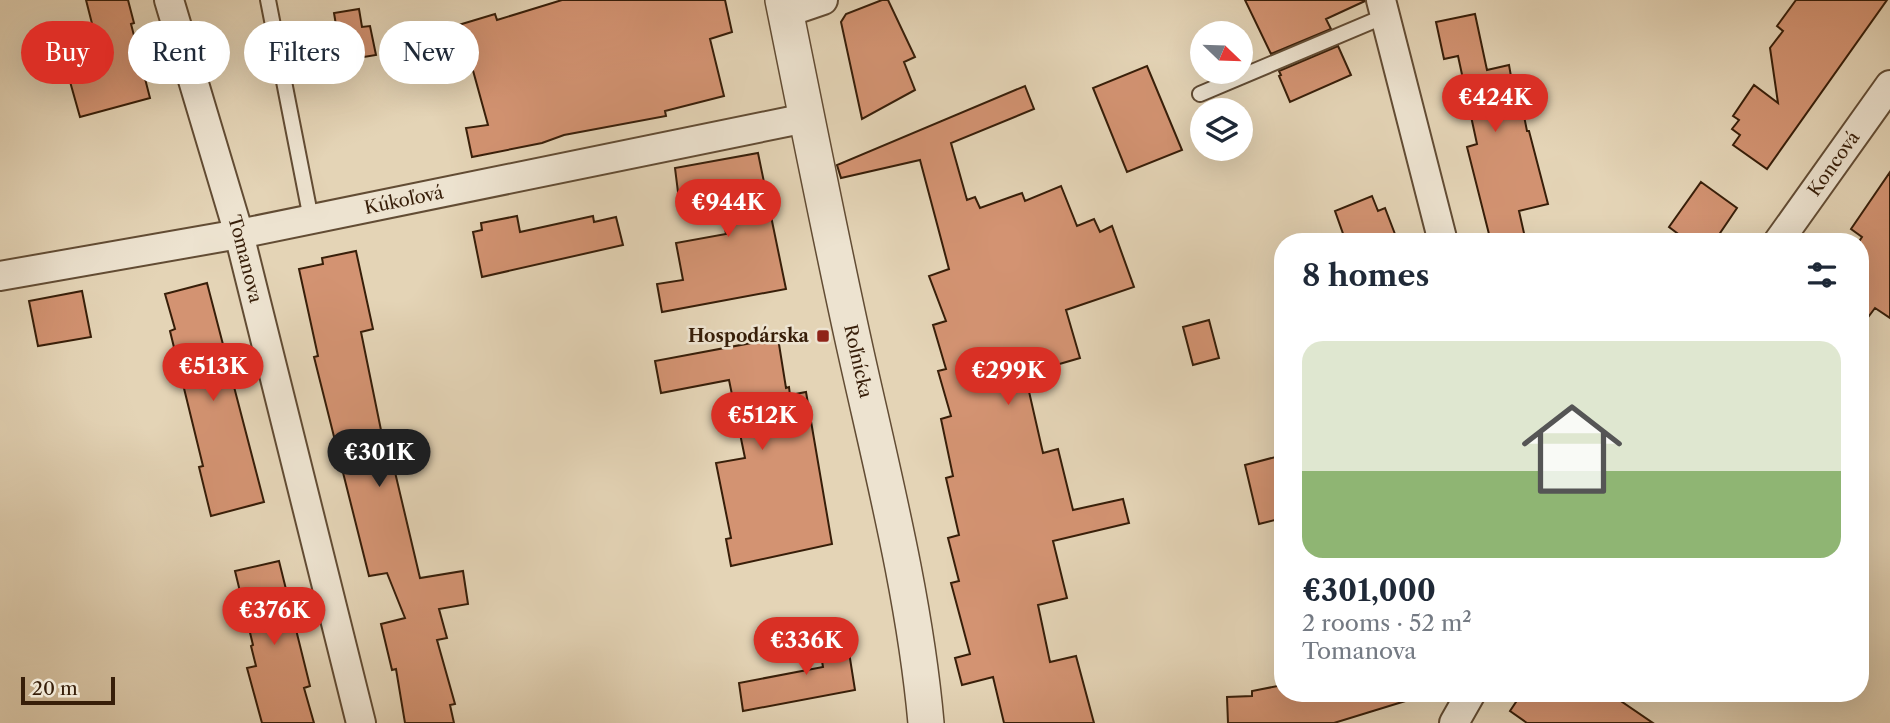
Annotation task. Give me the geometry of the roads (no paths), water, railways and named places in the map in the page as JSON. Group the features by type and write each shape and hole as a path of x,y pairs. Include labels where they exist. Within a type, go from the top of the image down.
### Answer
{"street":[{"name":"Tomanova","path":"169,0 239,234 361,723"},
{"path":"784,7 822,0"},
{"name":"Roľnícka","path":"784,7 894,529 921,678 926,723"},
{"path":"1383,8 1441,233"},
{"name":"Koncová","path":"1784,233 1890,85"},
{"name":"Kúkoľová","path":"0,276 239,234 806,118"},
{"path":"1454,723 1466,702"}],"lane":[{"path":"268,0 311,219"},
{"path":"1200,94 1383,8"}],"place":[{"name":"Hospodárska","path":"823,336"}]}
